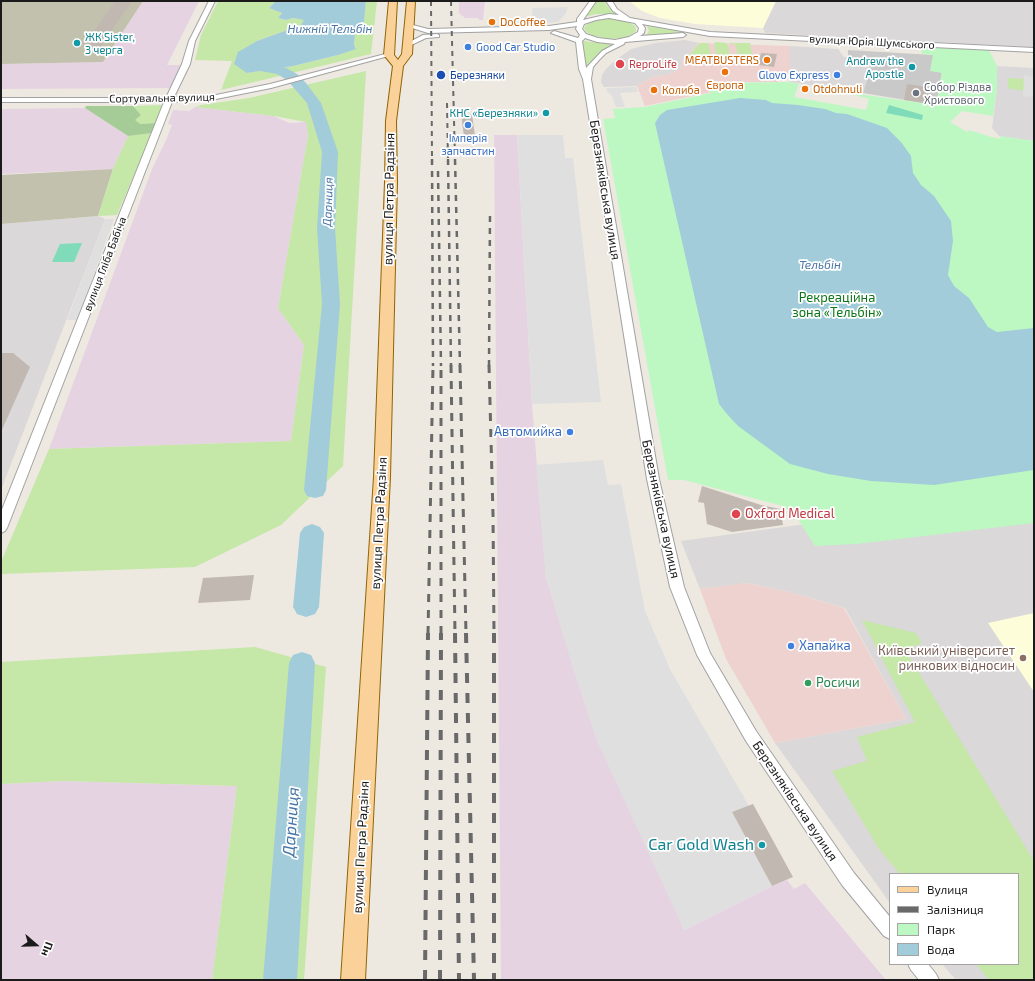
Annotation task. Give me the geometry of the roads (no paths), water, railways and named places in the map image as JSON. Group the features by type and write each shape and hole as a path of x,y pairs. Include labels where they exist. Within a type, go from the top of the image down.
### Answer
{"main road":[{"path":"392,1 389,55 398,66"},
{"name":"вулиця Петра Радзіня","path":"353,980 382,477 391,190 391,120 398,66 407,54 411,1"}],"street":[{"name":"вулиця Гліба Бабіча","path":"1,528 169,100 186,64 192,41 212,1"},
{"path":"581,20 593,1"},
{"path":"586,79 590,67 600,55 640,35 642,31 640,25 615,10 609,1"},
{"name":"вулиця Юрія Шумського","path":"555,30 581,20 603,16 710,34"},
{"name":"Березняківська вулиця","path":"581,20 578,28 581,38 582,69 586,79 653,479 677,587 704,655 751,736 848,879 889,929"},
{"path":"410,26 428,30 555,30"},
{"path":"407,45 425,36 555,30"},
{"name":"вулиця Юрія Шумського","path":"555,30 571,37 600,41 710,34 1034,50"},
{"name":"Сортувальна вулиця","path":"1,100 169,100 216,98 325,73 389,55"},
{"path":"918,965 930,980"}],"water":[{"name":"Нижній Тельбін","path":"276,1 366,1 364,22 355,34 354,45 356,49 293,66 247,73 234,64 238,52 257,41 301,25 304,20 293,18 286,20 278,18 282,13 269,8"},
{"name":"Тельбін","path":"740,98 766,100 772,103 798,105 847,114 887,128 901,142 911,156 913,173 921,185 934,196 951,221 953,241 948,275 954,286 969,298 988,327 997,332 1034,328 1034,470 934,485 871,481 828,474 790,464 738,426 719,404 655,123 660,115 667,110"}],"waterway":[{"name":"Дарниця","path":"252,54 251,63 260,67 281,71 292,77 301,86 314,103 330,152 326,228 331,304 315,490"},
{"name":"Дарниця","path":"306,607 312,533"},
{"name":"Дарниця","path":"280,980 302,663"}],"railway":[{"path":"431,1 432,160"},
{"path":"451,1 455,160"},
{"path":"447,103 448,160"},
{"path":"432,159 433,365"},
{"path":"448,159 451,366"},
{"path":"455,159 460,366"},
{"path":"438,171 441,366"},
{"path":"489,365 490,215"},
{"path":"428,634 433,365"},
{"path":"451,365 455,634"},
{"path":"460,365 466,634"},
{"path":"489,365 493,514 494,634"},
{"path":"441,366 441,633"},
{"path":"425,980 428,633"},
{"path":"440,980 441,633"},
{"path":"455,633 459,980"},
{"path":"466,633 474,980"},
{"path":"494,634 494,980"}],"place":[{"name":"DoCoffee","path":"492,22"},
{"name":"ЖК Sister, 3 черга","path":"77,43"},
{"name":"Good Car Studio","path":"468,47"},
{"name":"MEATBUSTERS","path":"767,60"},
{"name":"ReproLife","path":"620,64"},
{"name":"Andrew the Apostle","path":"912,67"},
{"name":"Європа","path":"725,72"},
{"name":"Березняки","path":"441,75"},
{"name":"Glovo Express","path":"837,75"},
{"name":"Otdohnuli","path":"805,89"},
{"name":"Колиба","path":"654,90"},
{"name":"Собор Різдва Христового","path":"916,93"},
{"name":"КНС «Березняки»","path":"546,113"},
{"name":"Імперія запчастин","path":"468,125"},
{"name":"Автомийка","path":"570,432"},
{"name":"Oxford Medical","path":"736,514"},
{"name":"Хапайка","path":"791,646"},
{"name":"Київський університет ринкових відносин","path":"1023,658"},
{"name":"Росичи","path":"808,683"},
{"name":"Car Gold Wash","path":"762,845"}],"park label":[{"name":"Рекреаційна зона «Тельбін»","path":"837,306"}]}
